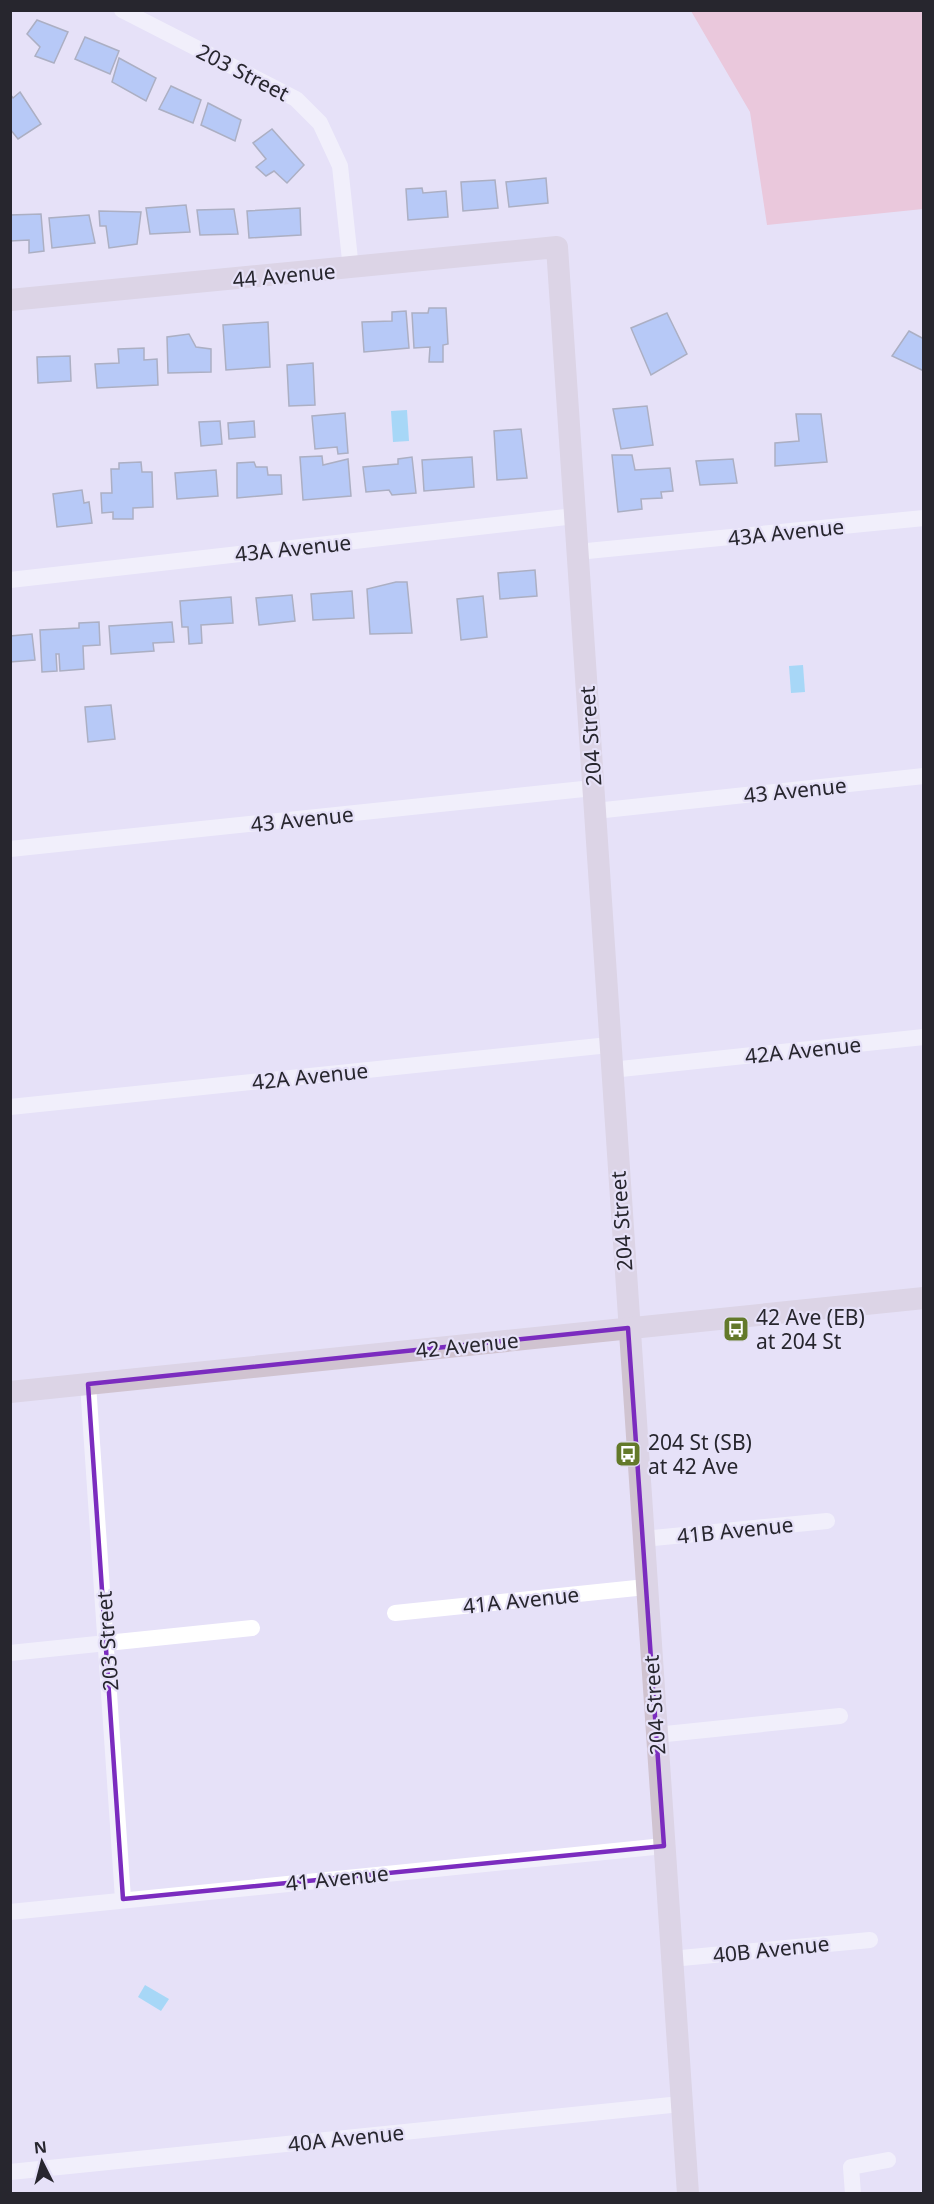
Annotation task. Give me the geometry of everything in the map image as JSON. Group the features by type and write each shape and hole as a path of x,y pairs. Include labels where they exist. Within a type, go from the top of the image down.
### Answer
{"street":[{"name":"203 Street","path":"122,10 296,99 320,123 340,166 351,269"},
{"name":"44 Avenue","path":"10,300 557,248"},
{"name":"204 Street","path":"557,248 688,2193"},
{"name":"43A Avenue","path":"10,580 575,516"},
{"name":"43A Avenue","path":"577,552 924,518"},
{"name":"43 Avenue","path":"595,811 924,776"},
{"name":"43 Avenue","path":"10,849 593,788"},
{"name":"42A Avenue","path":"611,1070 924,1037"},
{"name":"42A Avenue","path":"10,1107 609,1045"},
{"name":"42 Avenue","path":"10,1392 924,1298"},
{"name":"203 Street","path":"88,1384 108,1643 123,1899"},
{"name":"41B Avenue","path":"643,1539 827,1521"},
{"name":"41A Avenue","path":"395,1613 646,1587"},
{"path":"10,1653 252,1628"},
{"path":"656,1735 840,1716"},
{"name":"41 Avenue","path":"10,1912 664,1845"},
{"name":"40B Avenue","path":"671,1959 870,1940"},
{"name":"40A Avenue","path":"10,2172 681,2104"},
{"path":"853,2193 851,2166 888,2160"}],"highlighted area":[{"path":"628,1328 664,1846 123,1899 88,1384"}],"shaded area":[{"path":"691,11 923,11 923,209 767,225 750,112"}],"water":[{"path":"407,410 409,441 393,442 391,411"},
{"path":"803,665 805,692 791,693 789,666"},
{"path":"145,1985 169,1999 161,2011 138,1997"}],"building":[{"path":"37,20 68,32 54,63 35,56 40,47 27,34"},
{"path":"85,37 119,51 110,74 75,59"},
{"path":"119,58 156,78 146,101 112,82"},
{"path":"171,86 201,100 193,123 159,109"},
{"path":"20,92 41,124 18,139 10,129 10,94 13,98"},
{"path":"208,103 241,120 235,141 201,125"},
{"path":"272,129 304,165 287,183 274,171 266,176 256,167 266,159 253,143"},
{"path":"546,178 548,203 509,207 506,182"},
{"path":"495,180 498,208 463,211 461,182"},
{"path":"422,188 423,193 446,191 448,217 408,220 406,189"},
{"path":"186,205 190,232 150,234 146,208"},
{"path":"300,208 301,235 249,238 247,211"},
{"path":"234,209 238,234 200,235 197,210"},
{"path":"99,211 141,212 137,244 109,248 106,226 100,226"},
{"path":"41,214 44,251 29,253 29,240 10,241 10,215"},
{"path":"89,215 95,243 52,248 49,218"},
{"path":"429,308 446,308 448,344 443,345 443,362 429,362 430,347 414,348 412,313 428,313"},
{"path":"406,311 409,348 364,352 362,322 392,321 392,312"},
{"path":"667,313 687,354 651,375 631,328"},
{"path":"268,322 270,367 226,370 223,325"},
{"path":"909,331 924,339 924,371 892,356"},
{"path":"189,334 196,347 211,349 211,372 168,373 167,337"},
{"path":"144,348 144,360 157,359 158,385 97,388 95,364 119,363 118,349"},
{"path":"70,356 71,381 38,383 37,357"},
{"path":"313,363 315,405 289,406 287,365"},
{"path":"647,406 653,445 621,449 613,409"},
{"path":"345,413 348,453 338,454 337,447 315,449 312,416"},
{"path":"796,414 821,414 827,462 775,466 775,443 799,441"},
{"path":"220,421 222,444 201,446 199,422"},
{"path":"254,421 255,437 229,439 228,423"},
{"path":"521,429 527,478 497,480 494,431"},
{"path":"612,455 632,455 635,470 670,468 673,491 661,492 662,498 641,499 642,509 618,512"},
{"path":"322,456 323,465 348,459 351,496 303,500 300,457"},
{"path":"412,457 416,493 392,495 389,490 366,492 363,467 398,464 398,459"},
{"path":"472,457 474,487 424,491 422,460"},
{"path":"733,459 737,483 700,485 696,461"},
{"path":"141,462 142,472 152,472 153,507 133,508 133,519 113,519 113,512 102,513 101,493 112,493 111,469 119,469 119,463"},
{"path":"254,462 256,467 267,467 268,475 281,475 282,494 237,498 237,463"},
{"path":"216,470 218,496 177,499 175,473"},
{"path":"82,490 84,503 89,502 92,523 57,527 53,494"},
{"path":"535,570 537,596 500,599 498,573"},
{"path":"396,582 407,582 412,633 370,634 367,589"},
{"path":"352,591 354,618 313,620 311,594"},
{"path":"292,595 295,621 259,625 256,598"},
{"path":"483,596 487,637 461,640 457,599"},
{"path":"231,597 233,623 201,625 202,643 189,644 188,627 182,627 180,601"},
{"path":"99,622 100,645 83,646 84,669 60,671 59,654 56,654 57,671 42,672 40,630 79,628 79,623"},
{"path":"172,622 174,642 153,643 154,651 111,654 109,626"},
{"path":"32,634 35,660 10,662 10,636"},
{"path":"111,705 115,739 88,742 85,707"}],"place":[{"name":"42 Ave (EB) at 204 St","path":"736,1329"},
{"name":"204 St (SB) at 42 Ave","path":"628,1454"}]}
